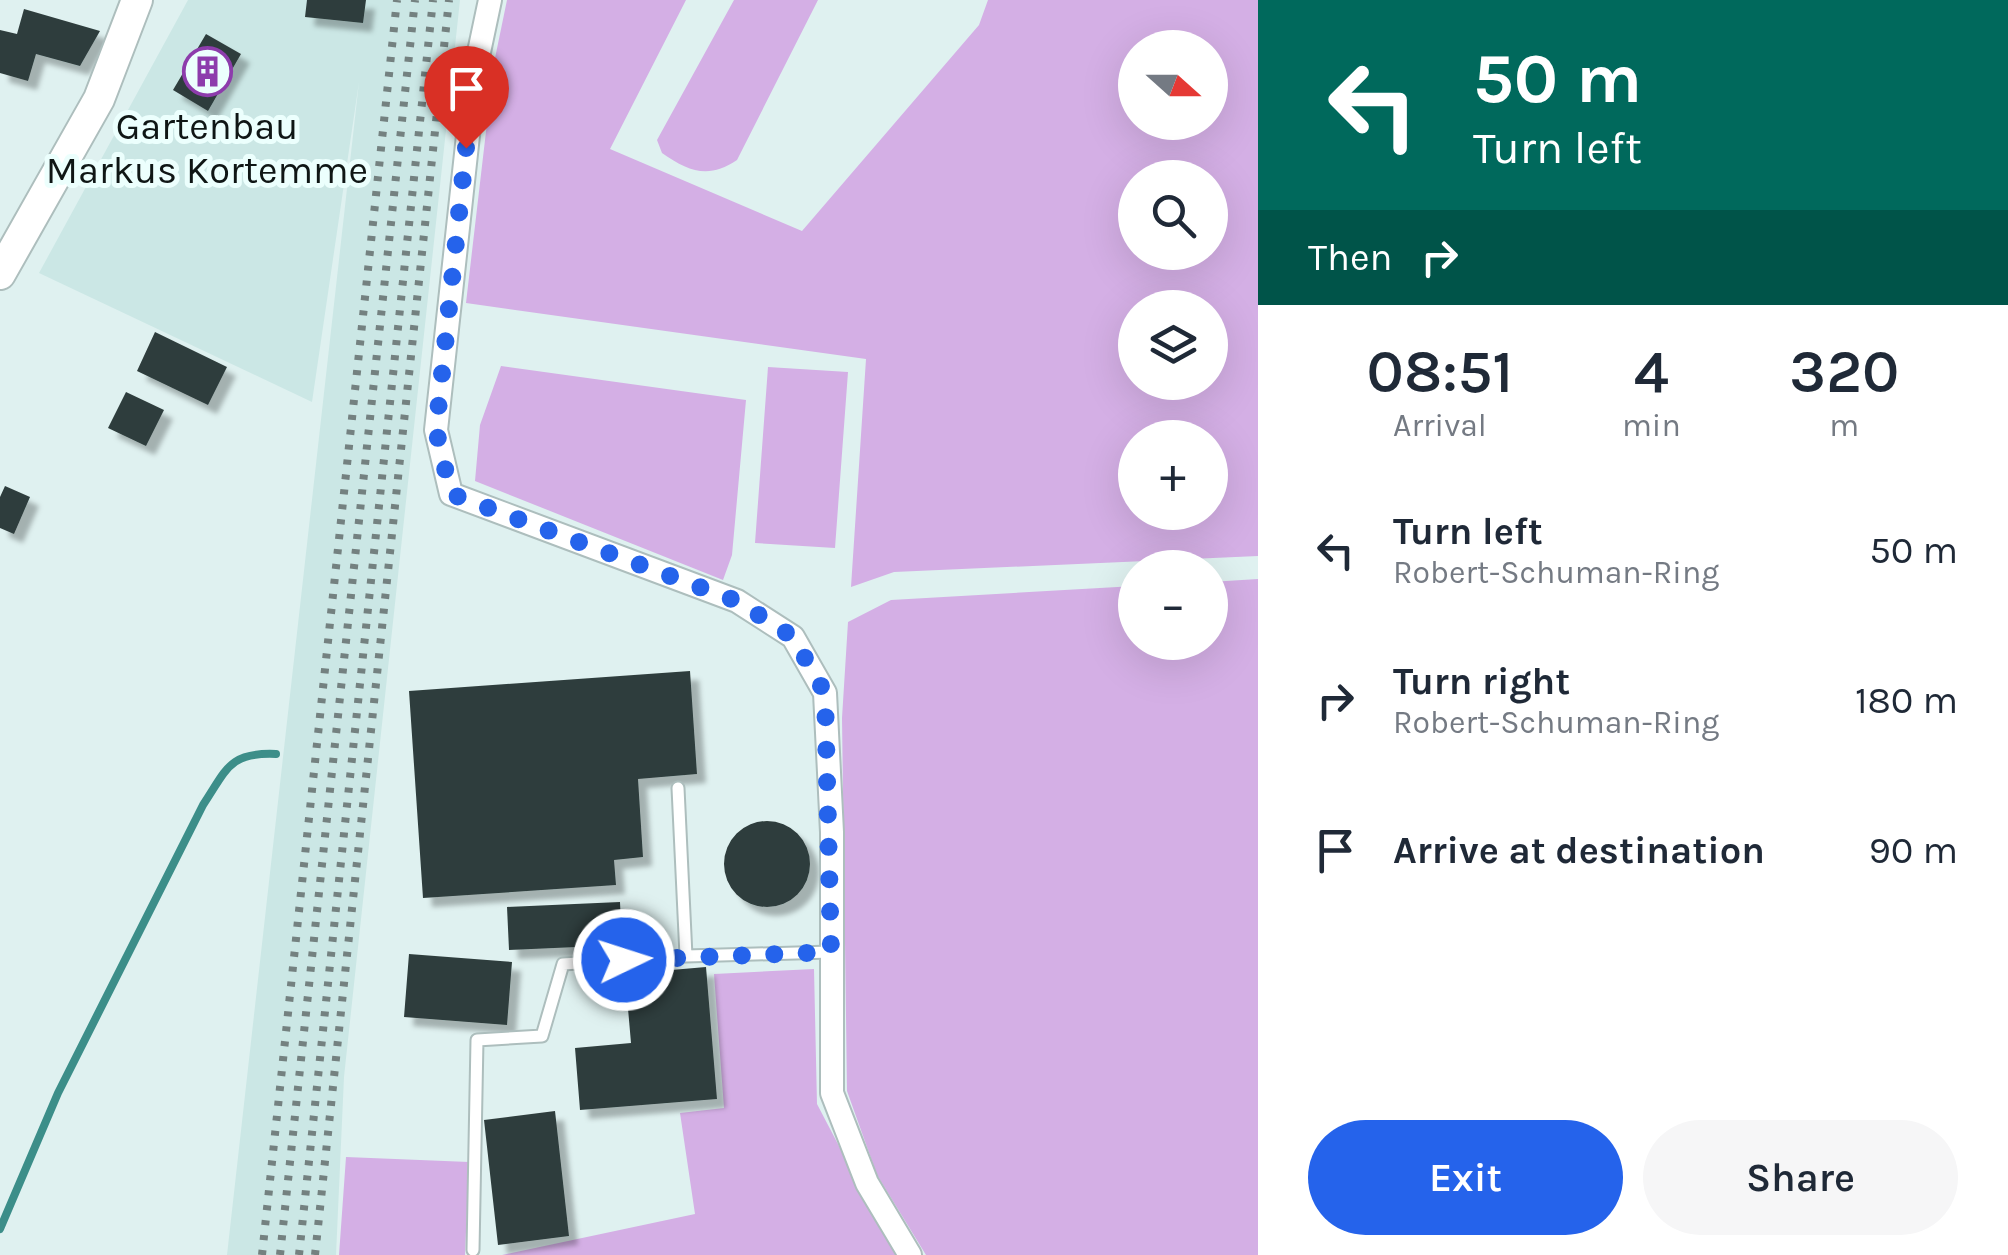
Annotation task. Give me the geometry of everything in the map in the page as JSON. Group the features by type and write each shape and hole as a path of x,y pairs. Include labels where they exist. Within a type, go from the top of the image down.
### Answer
{"main road":[{"path":"0,274 98,99 137,0"}],"street":[{"path":"490,0 475,72 436,430 451,494 737,601 793,637 825,693 832,1092 867,1183 910,1255"}],"lane":[{"path":"678,788 686,956"},
{"path":"473,1250 476,1040 542,1036 563,964 831,952"}],"shaded area":[{"path":"188,0 460,0 344,1077 336,1255 227,1255 359,82 312,402 39,273"},
{"path":"507,0 686,0 610,149 802,231 979,25 988,0 1258,0 1258,556 1228,557 1228,550 1118,550 1118,562 894,572 851,587 866,359 466,303 494,63"},
{"path":"734,0 818,0 737,160 717,170 699,171 662,153 657,140"},
{"path":"501,366 746,400 732,555 723,580 475,481 480,425"},
{"path":"768,367 848,372 835,548 755,543"},
{"path":"1258,579 1258,1255 926,1255 877,1175 847,1091 842,718 848,622 891,600 1118,587 1118,660 1228,660 1228,581"},
{"path":"814,969 817,1104 896,1255 502,1255 695,1214 680,1113 724,1108 714,974"},
{"path":"346,1157 469,1162 465,1255 339,1255"}],"building":[{"path":"307,0 366,0 363,23 305,17"},
{"path":"24,9 100,31 80,66 36,54 28,81 0,73 0,30 17,34"},
{"name":"Gartenbau Markus Kortemme","path":"206,34 241,54 208,111 173,90"},
{"path":"155,332 227,367 208,405 137,371"},
{"path":"126,392 164,410 146,446 108,428"},
{"path":"5,486 30,497 14,534 0,528 0,497"},
{"path":"690,671 697,774 638,779 643,857 614,860 616,885 423,898 409,691"},
{"path":"767,821 791,828 803,840 810,864 803,888 791,900 767,907 743,900 731,888 724,864 731,840 743,828"},
{"path":"620,902 622,945 509,950 507,907"},
{"path":"409,954 512,962 507,1025 404,1017"},
{"path":"706,967 717,1099 580,1110 575,1048 631,1043 625,974"},
{"path":"555,1111 569,1236 498,1245 484,1120"}],"waterway":[{"path":"0,1229 58,1093 203,805 231,765 248,756 276,754"}],"railway":[{"path":"262,1255 397,0"},
{"path":"280,1255 415,0"},
{"path":"299,1255 433,0"},
{"path":"315,1255 449,0"}],"place":[{"name":"Gartenbau Markus Kortemme","path":"207,72"}],"route":[{"path":"466,148 436,430 451,494 737,601 793,637 825,693 832,832 831,952 624,960"}]}
